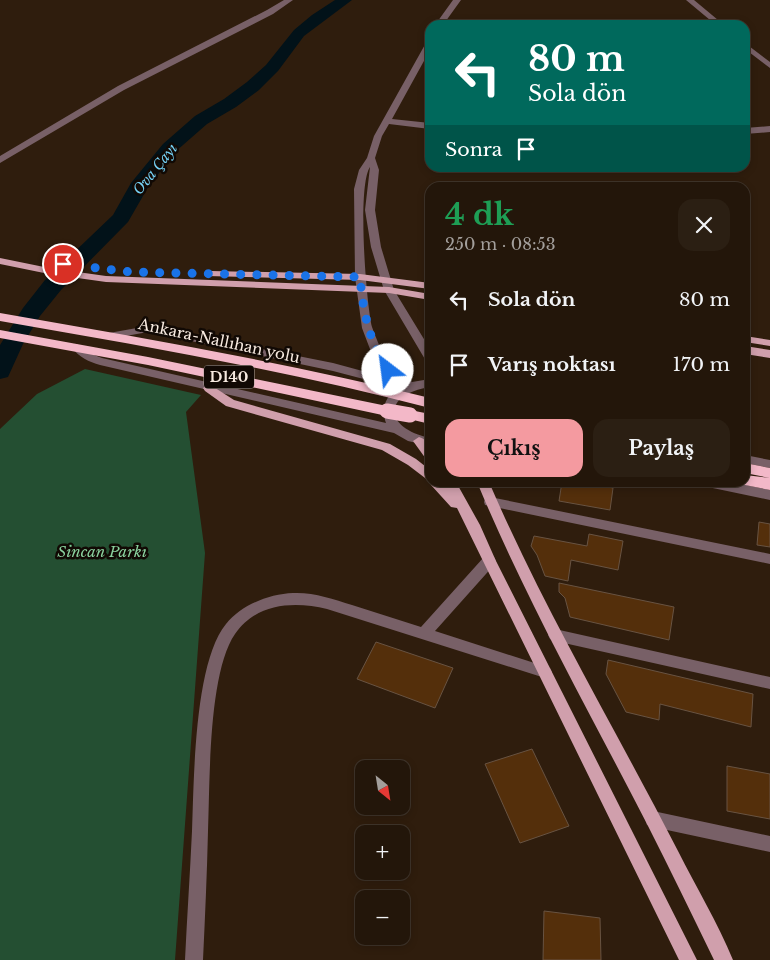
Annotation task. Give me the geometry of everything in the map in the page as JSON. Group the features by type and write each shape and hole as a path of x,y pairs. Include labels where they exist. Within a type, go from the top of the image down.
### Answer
{"highway":[{"name":"Ankara-Nallıhan yolu","path":"0,317 109,336 371,388 425,402"},
{"name":"D140","path":"0,334 177,367 425,418"},
{"path":"362,406 369,405 375,400 376,394 371,388"},
{"path":"750,469 770,473"},
{"path":"750,481 770,484"}],"main road":[{"path":"0,252 53,263 131,272 360,277 425,285"},
{"path":"0,260 49,271 106,278 388,290 425,296"},
{"path":"750,340 770,343"},
{"path":"750,351 770,354"},
{"path":"209,388 230,403 386,447 412,462 425,474"},
{"path":"440,487 469,517"},
{"path":"451,487 469,517 688,960"},
{"path":"485,487 490,502 555,635 653,819 724,960"}],"street":[{"path":"0,160 121,88 270,12 289,0"},
{"path":"443,20 457,0"},
{"path":"690,0 714,20"},
{"path":"750,49 770,66"},
{"path":"408,387 388,370 379,357 367,328 360,277 359,189 362,170 371,158 378,136 425,52"},
{"path":"386,121 425,125"},
{"path":"750,131 770,129"},
{"path":"371,158 374,170 370,210 376,248 388,290 425,350"},
{"path":"109,336 148,330 156,331 333,367 408,387"},
{"path":"74,347 90,358 100,361 209,388 395,428"},
{"path":"424,441 402,434 395,428 389,419 388,408 396,394 408,387 425,384"},
{"path":"750,460 770,464"},
{"path":"732,487 770,495"},
{"path":"490,502 770,559"},
{"path":"424,633 490,561"},
{"path":"194,960 203,753 211,684 221,643 241,618 261,606 280,600 301,598 327,603 545,672"},
{"path":"555,635 770,683"},
{"path":"653,819 770,844"}],"green space":[{"name":"Sincan Parkı","path":"85,369 201,395 186,412 205,553 175,960 0,960 0,429 37,394"}],"building":[{"path":"561,487 613,488 610,510 559,501"},
{"path":"759,522 770,524 770,547 757,545"},
{"path":"589,534 623,541 618,570 571,560 568,581 545,576 537,555 531,546 534,536 587,546"},
{"path":"559,583 674,607 669,640 570,617 565,598 559,592"},
{"path":"376,642 453,668 435,708 357,679"},
{"path":"608,660 753,694 751,727 660,704 659,720 626,712 606,674"},
{"path":"532,749 569,826 520,843 485,764"},
{"path":"727,766 770,774 770,819 727,811"},
{"path":"544,911 600,918 601,960 543,960"}],"waterway":[{"name":"Ova Çayı","path":"0,371 12,344 31,313 53,285 121,218 138,187 169,148 201,120 230,103 253,86 272,68 299,33 317,18 345,0"}],"route":[{"path":"63,264 131,272 360,277 367,328 379,357 388,370"}]}
